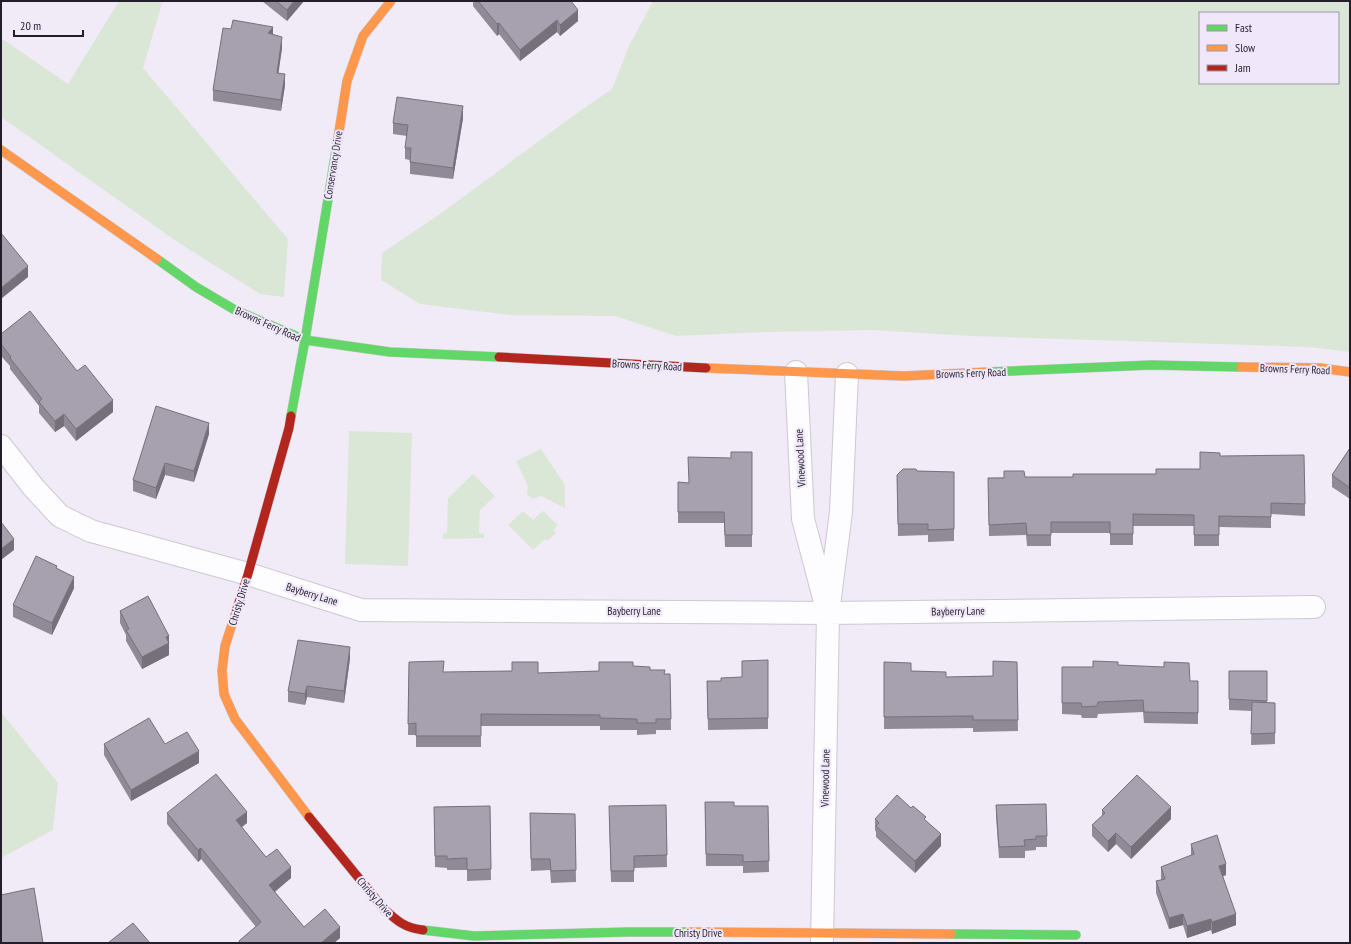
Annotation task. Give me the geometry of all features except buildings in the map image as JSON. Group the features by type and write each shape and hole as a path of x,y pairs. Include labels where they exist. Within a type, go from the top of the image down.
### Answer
{"street":[{"name":"Conservancy Drive","path":"305,340 347,81 363,36 391,1"},
{"name":"Browns Ferry Road","path":"1,150 196,287 235,310 305,340 390,352 904,376 1151,365 1320,368 1350,372"},
{"name":"Christy Drive","path":"305,340 289,428 226,646 222,671 224,694 235,719 318,828 384,909 398,922 416,929 474,940 629,932 822,937 1076,935"},
{"name":"Vinewood Lane","path":"796,372 803,519 828,612"},
{"name":"Vinewood Lane","path":"822,937 828,612 841,512 847,374"},
{"name":"Bayberry Lane","path":"1,446 34,488 60,516 91,531 248,574 361,610 828,612 1314,607"}],"green space":[{"path":"119,1 156,1 162,3 143,68 288,239 284,297 260,294 176,241 1,117 1,38 68,84"},
{"path":"653,1 1350,1 1350,352 1310,347 973,336 871,330 765,332 676,336 615,316 511,315 420,304 381,280 382,253 440,214 612,89 629,46"},
{"path":"349,431 412,433 408,566 345,564"},
{"path":"541,449 565,485 565,508 541,496 533,499 527,494 528,486 516,461"},
{"path":"473,474 495,496 480,510 479,533 484,534 484,538 443,539 443,534 447,533 448,498"},
{"path":"523,511 533,520 543,511 558,525 553,530 556,533 547,541 545,539 533,550 508,525"},
{"path":"1,712 58,783 53,830 1,858"}],"traffic: fast":[{"path":"291,416 338,138"},
{"path":"157,259 196,287 235,310 305,340 390,352 499,357"},
{"path":"988,372 1151,365 1241,367"},
{"path":"423,930 474,936 688,932"},
{"path":"951,934 1076,935"}],"traffic: slow":[{"path":"338,138 347,81 363,36 391,1"},
{"path":"1,150 157,259"},
{"path":"1241,367 1320,368 1350,372"},
{"path":"706,368 904,376 988,372"},
{"path":"236,612 225,646 222,671 224,694 235,719 309,817"},
{"path":"688,932 951,934"}],"traffic: jam":[{"path":"499,357 706,368"},
{"path":"236,612 289,428 291,416"},
{"path":"309,817 384,909 393,917 411,928 423,930"}]}
